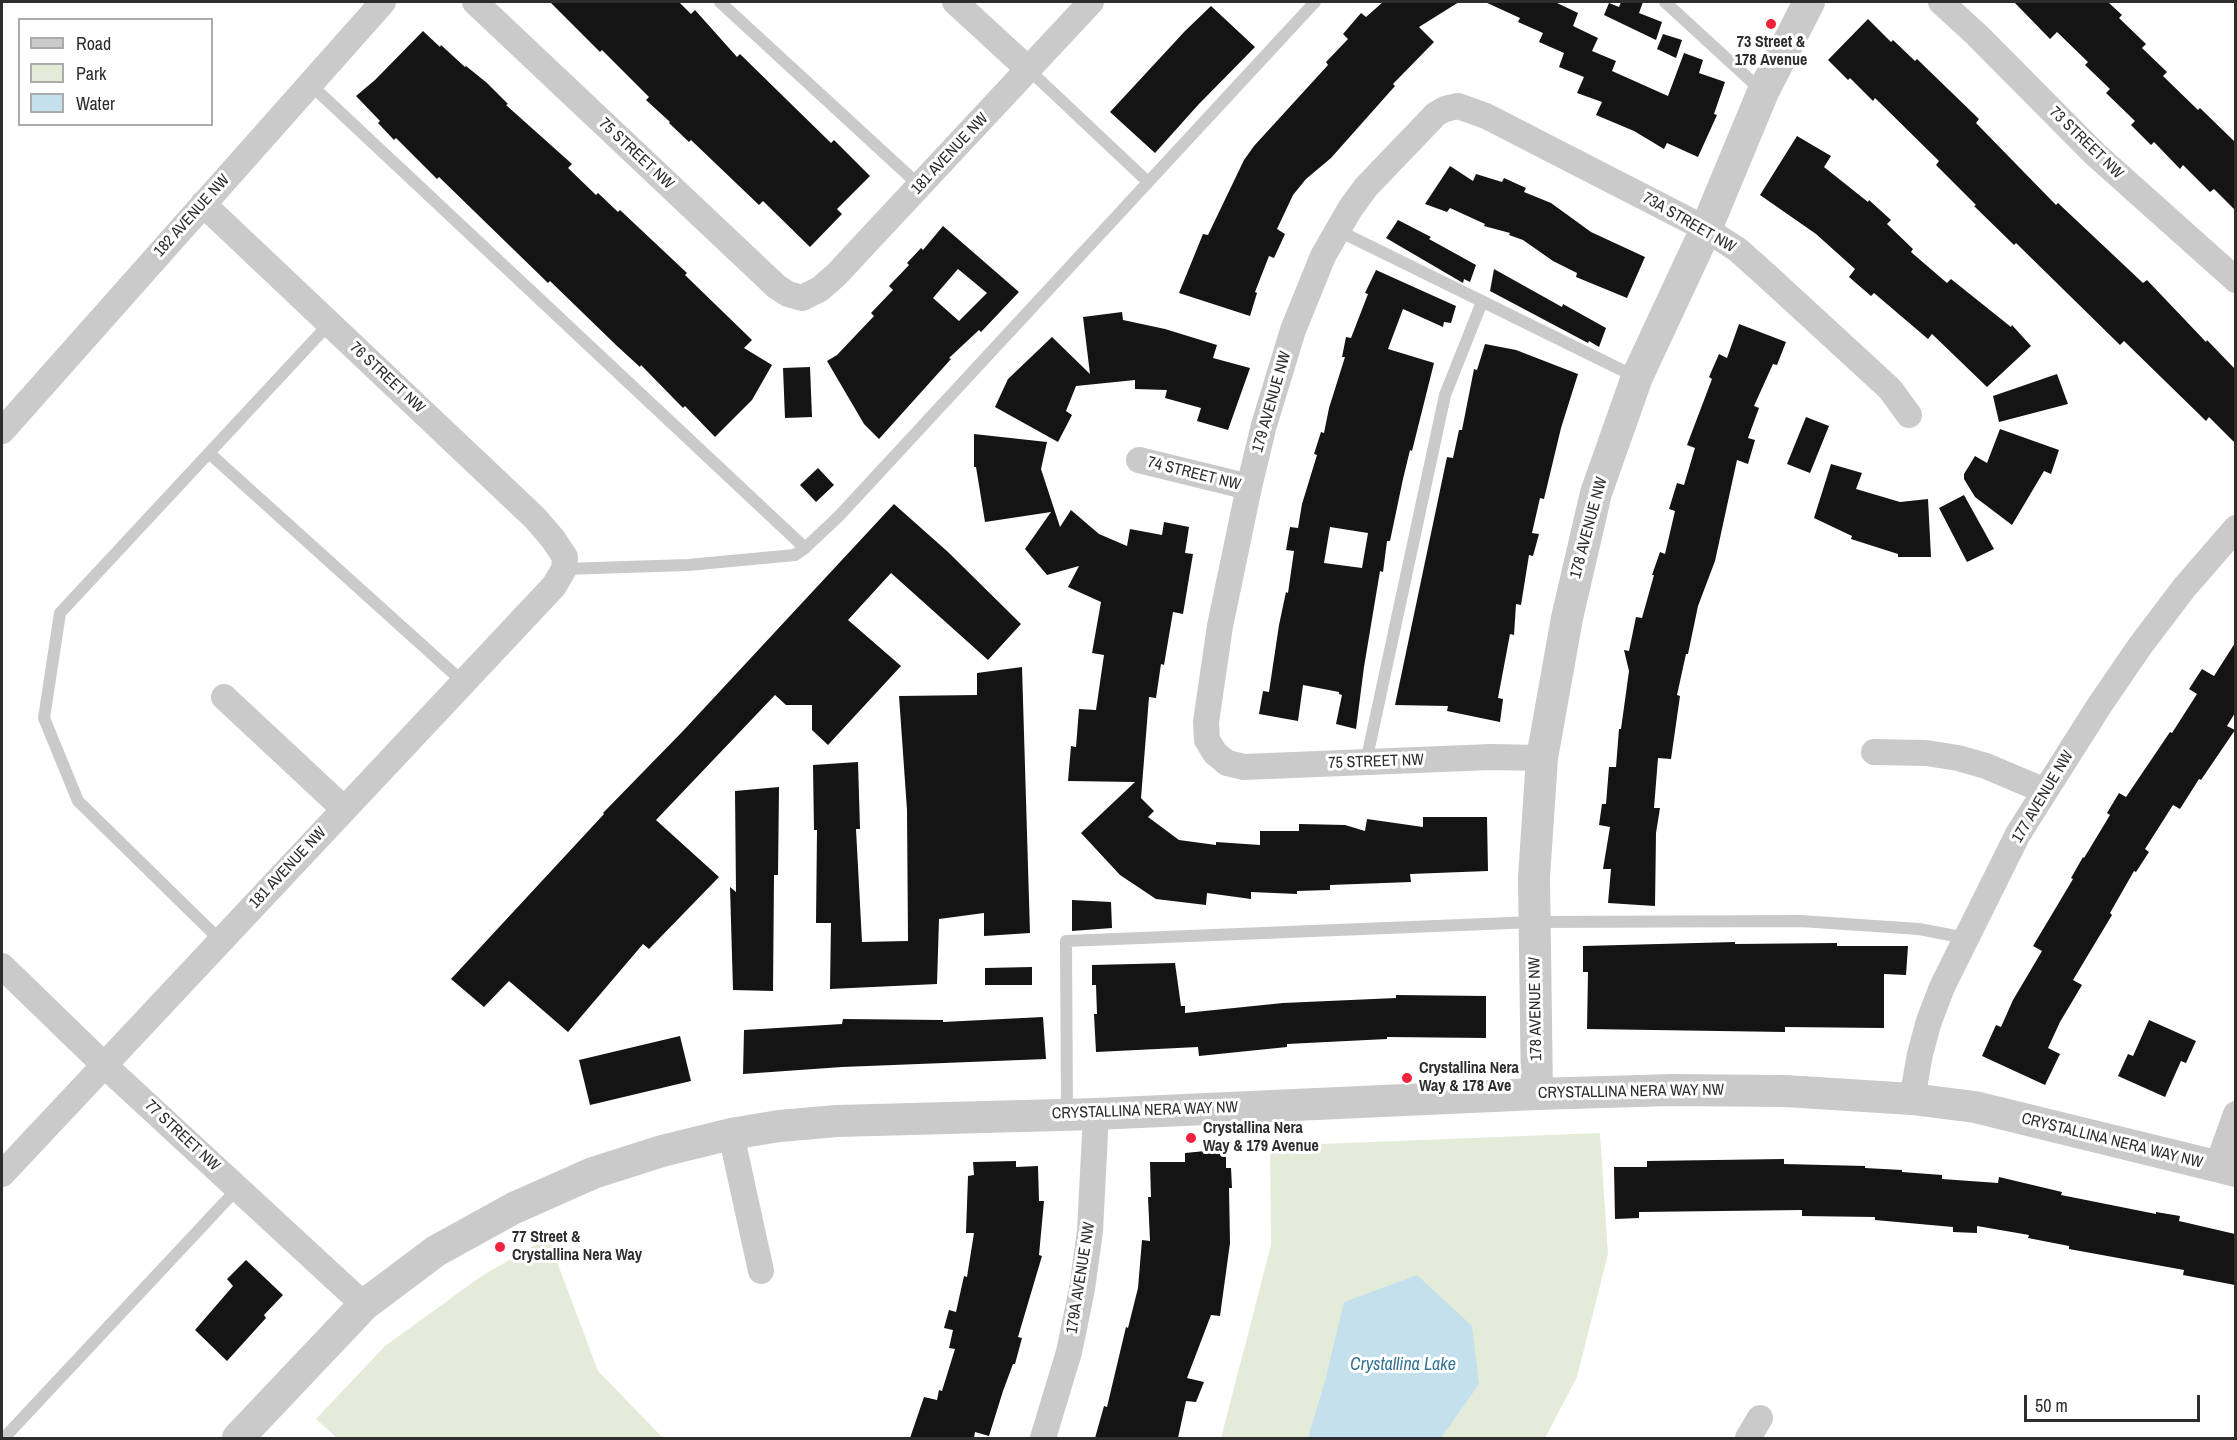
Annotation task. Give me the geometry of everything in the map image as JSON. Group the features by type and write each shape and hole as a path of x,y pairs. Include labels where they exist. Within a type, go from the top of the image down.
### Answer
{"street":[{"name":"182 AVENUE NW","path":"2,431 383,2"},
{"name":"75 STREET NW","path":"475,2 777,287 788,294 802,298"},
{"path":"955,2 1028,69"},
{"name":"181 AVENUE NW","path":"802,298 820,288 836,275 1091,2"},
{"name":"178 AVENUE NW","path":"1538,1094 1534,877 1542,758 1567,618 1593,504 1637,377 1706,229 1763,92 1809,2"},
{"name":"73 STREET NW","path":"1941,2 1977,35 2095,154 2235,280"},
{"name":"73A STREET NW","path":"1458,106 1486,116 1706,229 1738,250 1890,389 1909,415"},
{"name":"179 AVENUE NW","path":"1215,753 1207,740 1206,722 1220,626 1264,425 1293,330 1323,256 1337,230 1366,187 1436,114 1444,109 1458,106"},
{"name":"76 STREET NW","path":"203,204 535,518 553,539 565,563"},
{"name":"74 STREET NW","path":"1139,460 1249,487"},
{"name":"177 AVENUE NW","path":"1912,1099 1920,1054 1941,987 2018,834 2140,646 2184,588 2235,528"},
{"name":"181 AVENUE NW","path":"2,1174 554,586 565,563"},
{"path":"224,697 344,809"},
{"name":"75 STREET NW","path":"1215,753 1227,764 1244,767 1542,758"},
{"path":"1874,753 1926,753 1958,758 1986,766 2045,791"},
{"name":"77 STREET NW","path":"2,966 104,1064 364,1305"},
{"name":"CRYSTALLINA NERA WAY NW","path":"238,1438 364,1305 436,1251 514,1208 593,1173 662,1151 731,1134 779,1126 837,1121 1082,1114 1538,1094 1672,1090 1785,1090 1912,1099 1975,1107 2226,1169"},
{"name":"179A AVENUE NW","path":"1042,1438 1069,1352 1082,1289 1090,1231 1082,1114"},
{"path":"2226,1169 2235,1114"},
{"path":"731,1134 760,1271"}],"lane":[{"path":"720,2 920,186"},
{"path":"565,563 688,565 795,555 806,548 839,516 1315,2"},
{"path":"1665,2 1763,92"},
{"path":"1028,69 1148,182"},
{"path":"310,84 806,548"},
{"path":"1337,230 1637,377"},
{"path":"1366,762 1445,395 1482,302"},
{"path":"220,940 78,801 44,718 60,613 329,324"},
{"path":"209,453 463,682"},
{"path":"1082,1114 1066,941 1535,922 1801,921 1919,929 1966,938"},
{"path":"4,1438 238,1188"}],"green space":[{"path":"1600,1133 1608,1254 1577,1377 1545,1438 1221,1438 1271,1245 1270,1146"},
{"path":"548,1238 598,1371 663,1438 337,1438 316,1419 385,1346 483,1275"}],"water":[{"name":"Crystallina Lake","path":"1417,1275 1472,1326 1479,1384 1441,1438 1308,1438 1325,1381 1344,1302"}],"building":[{"path":"550,2 679,2 691,14 695,10 737,57 740,54 831,143 834,140 870,176 837,209 842,214 810,247 763,201 759,205 691,140 689,142 646,100 649,97"},
{"path":"1383,2 1459,2 1419,27 1434,42 1393,84 1395,86 1331,158 1306,179 1293,195 1277,229 1285,234 1274,258 1269,256 1255,292 1257,293 1250,316 1179,293 1203,234 1208,235 1244,160 1328,65 1326,62 1348,39 1343,34 1361,13 1366,17"},
{"path":"1485,2 1555,2 1578,13 1573,26 1598,38 1592,51 1616,61 1612,71 1668,96 1684,53 1703,60 1699,73 1725,82 1714,114 1717,115 1698,157 1667,143 1664,149 1634,131 1596,115 1602,102 1577,93 1584,77 1559,67 1564,53 1539,42 1543,33 1518,22 1520,18"},
{"path":"1621,2 1643,2 1639,13 1662,22 1656,40 1604,15 1609,3 1619,7"},
{"path":"2014,2 2108,2 2122,15 2119,18 2146,44 2142,48 2167,72 2163,76 2235,142 2235,210 2214,189 2210,192 2183,165 2180,169 2154,142 2151,145 2131,125 2135,121 2106,93 2110,89 2085,65 2088,62 2057,32 2050,39"},
{"path":"1211,6 1255,47 1155,153 1110,112"},
{"path":"1868,19 1891,42 1893,40 1915,61 1917,59 1979,119 1976,123 2056,205 2058,203 2143,283 2147,280 2235,369 2235,443 2209,417 2206,421 2124,341 2120,345 2016,243 2014,245 1974,206 1976,205 1936,165 1939,161 1875,98 1873,101 1828,60"},
{"path":"423,31 487,83 508,104 506,105 572,164 568,168 596,195 598,193 618,212 620,210 687,273 685,275 752,340 744,348 772,365 752,400 715,437 685,406 683,408 641,365 640,367 617,346 550,281 548,283 439,177 437,179 396,138 394,140 378,123 380,121 356,96"},
{"path":"1663,34 1682,40 1676,58 1657,49"},
{"path":"1797,136 1831,156 1824,167 1868,202 1869,200 1891,220 1887,224 1913,249 1911,252 1947,283 1951,279 2011,327 2012,325 2031,346 1987,387 1932,334 1928,339 1874,293 1871,296 1849,277 1855,269 1816,234 1760,195"},
{"path":"1450,166 1473,181 1476,174 1502,182 1504,178 1526,188 1524,192 1551,203 1591,232 1645,257 1627,298 1576,277 1577,273 1553,261 1523,240 1509,235 1510,233 1484,226 1485,224 1450,208 1447,212 1425,204"},
{"path":"1398,220 1476,265 1470,282 1464,279 1463,283 1386,238"},
{"path":"943,226 1019,292 981,332 979,330 949,358 951,359 879,439 864,424 827,361 837,355 874,316 871,313 893,290 889,286 921,248 923,250","holes":["958,269 987,293 959,321 933,298"]},
{"path":"1494,269 1562,307 1563,304 1606,328 1599,347 1490,291"},
{"path":"1376,270 1456,306 1451,323 1444,322 1443,327 1403,309 1388,349 1434,363 1412,451 1410,450 1390,541 1387,541 1383,572 1380,571 1356,729 1336,724 1342,695 1339,692 1303,685 1298,721 1259,714 1263,691 1269,692 1279,625 1286,592 1288,593 1294,551 1286,550 1290,527 1298,528 1302,504 1317,455 1314,454 1321,432 1324,433 1329,408 1345,357 1342,357 1346,337 1351,338 1368,294 1365,293","holes":["1330,527 1368,533 1362,568 1324,563"]},
{"path":"1122,312 1123,320 1165,329 1217,345 1213,358 1250,368 1228,430 1197,421 1201,408 1165,398 1167,390 1135,389 1135,380 1076,386 1066,411 1072,415 1058,442 995,407 1008,379 1052,337 1090,374 1083,317"},
{"path":"1739,324 1786,342 1777,365 1773,364 1754,406 1759,408 1748,438 1755,440 1748,464 1737,460 1715,561 1698,606 1688,654 1686,654 1677,695 1680,696 1671,759 1658,758 1654,808 1660,808 1656,833 1655,906 1608,903 1611,869 1603,869 1610,827 1599,825 1602,804 1606,804 1609,767 1616,767 1619,729 1621,729 1629,671 1624,650 1629,651 1636,617 1642,618 1660,552 1665,554 1675,511 1669,509 1677,483 1684,485 1695,448 1687,445 1712,379 1709,377 1719,354 1727,358"},
{"path":"1485,344 1516,350 1578,374 1561,428 1544,499 1540,498 1532,533 1539,534 1533,556 1529,555 1521,605 1516,604 1514,635 1510,634 1498,698 1503,699 1500,722 1447,711 1448,706 1395,705 1447,457 1453,458 1459,430 1462,430 1474,369 1477,370"},
{"path":"810,367 812,417 785,418 783,368"},
{"path":"2057,374 2068,404 1999,422 1993,396"},
{"path":"1806,417 1829,426 1810,473 1787,464"},
{"path":"2000,429 2059,450 2051,474 2044,471 2012,525 1975,497 1964,479 1964,474 1975,456 1987,463"},
{"path":"974,434 1047,442 1041,469 1060,527 1071,510 1099,534 1127,546 1130,529 1162,535 1164,522 1189,527 1185,553 1193,554 1183,614 1173,612 1156,698 1149,697 1141,798 1154,811 1148,817 1179,840 1216,845 1216,842 1260,845 1260,831 1299,831 1299,824 1345,825 1365,831 1367,819 1423,827 1423,817 1487,817 1488,871 1410,874 1411,882 1330,885 1330,890 1297,891 1297,894 1251,892 1251,899 1207,893 1206,905 1156,899 1120,875 1081,833 1135,782 1068,781 1071,746 1076,747 1079,709 1096,710 1104,655 1092,653 1101,602 1068,587 1079,566 1047,575 1025,549 1051,512 985,522 976,467 974,467"},
{"path":"1831,464 1862,473 1856,489 1900,502 1928,499 1931,557 1898,557 1898,554 1851,539 1852,536 1814,518"},
{"path":"818,468 834,485 816,502 800,485"},
{"path":"1964,495 1994,549 1967,562 1939,508"},
{"path":"894,504 948,552 1021,624 988,660 891,573 848,620 901,666 828,745 812,730 812,705 786,705 775,695 656,820 719,877 649,949 643,944 568,1032 509,981 484,1007 451,979 603,813 682,732"},
{"path":"2235,643 2235,713 2227,726 2235,730 2180,809 2173,805 2145,849 2149,852 2136,872 2134,871 2110,913 2112,915 2073,980 2082,985 2048,1048 2060,1054 2045,1085 1982,1056 1996,1025 2001,1027 2013,1000 2042,951 2033,946 2073,879 2071,878 2083,857 2110,815 2107,813 2119,793 2126,797 2170,732 2172,733 2197,694 2189,689 2202,669 2214,676"},
{"path":"1022,667 1030,933 984,936 984,913 939,919 937,984 830,989 831,923 816,923 817,830 814,830 813,765 858,762 860,829 856,829 862,942 908,941 907,810 899,696 977,695 977,673"},
{"path":"779,787 778,875 774,875 773,991 733,990 730,887 736,892 735,791"},
{"path":"1072,900 1111,902 1112,928 1072,931"},
{"path":"1735,942 1735,944 1837,943 1837,946 1908,946 1906,975 1884,974 1884,1028 1785,1027 1785,1032 1587,1029 1588,972 1583,972 1583,946"},
{"path":"1175,963 1181,1006 1185,1006 1185,1013 1283,1003 1396,998 1396,995 1486,996 1486,1038 1387,1037 1387,1039 1287,1044 1287,1047 1199,1056 1198,1047 1096,1052 1094,1014 1097,1014 1096,985 1092,985 1092,965"},
{"path":"1032,967 1032,985 985,985 985,968"},
{"path":"1043,1017 1046,1059 842,1067 743,1074 744,1030 842,1024 843,1019 943,1020 943,1022"},
{"path":"2149,1020 2196,1041 2186,1063 2181,1061 2165,1097 2118,1076 2128,1054 2133,1056"},
{"path":"680,1036 691,1081 590,1105 579,1060"},
{"path":"1226,1149 1226,1168 1231,1168 1232,1188 1229,1188 1230,1243 1220,1316 1211,1315 1187,1378 1204,1382 1196,1402 1186,1401 1178,1438 1095,1438 1104,1406 1107,1407 1138,1288 1142,1240 1150,1241 1148,1197 1151,1197 1150,1162 1185,1162 1185,1153"},
{"path":"1784,1159 1784,1164 1865,1166 1865,1168 1942,1175 1942,1179 1998,1183 1999,1177 2062,1192 2061,1195 2156,1214 2156,1212 2180,1216 2179,1221 2235,1234 2235,1285 2183,1275 2184,1270 2069,1249 2069,1246 2028,1238 2029,1235 1977,1226 1977,1233 1953,1232 1953,1227 1875,1220 1875,1217 1802,1216 1802,1210 1639,1212 1639,1218 1615,1219 1614,1167 1647,1167 1647,1161"},
{"path":"1016,1161 1016,1167 1038,1166 1039,1201 1044,1201 1039,1255 1042,1256 1018,1337 1022,1338 1015,1364 1013,1364 1003,1391 989,1436 975,1432 974,1438 910,1438 924,1397 937,1400 939,1390 942,1391 955,1349 949,1348 953,1330 944,1328 949,1310 956,1312 964,1276 967,1277 974,1233 966,1233 968,1176 974,1175 973,1162"},
{"path":"246,1260 283,1295 264,1315 266,1318 227,1361 195,1330 233,1286 227,1279"}],"place":[{"name":"73 Street & 178 Avenue","path":"1771,24"},
{"name":"Crystallina Nera Way & 178 Ave","path":"1407,1078"},
{"name":"Crystallina Nera Way & 179 Avenue","path":"1191,1138"},
{"name":"77 Street & Crystallina Nera Way","path":"500,1247"}]}
